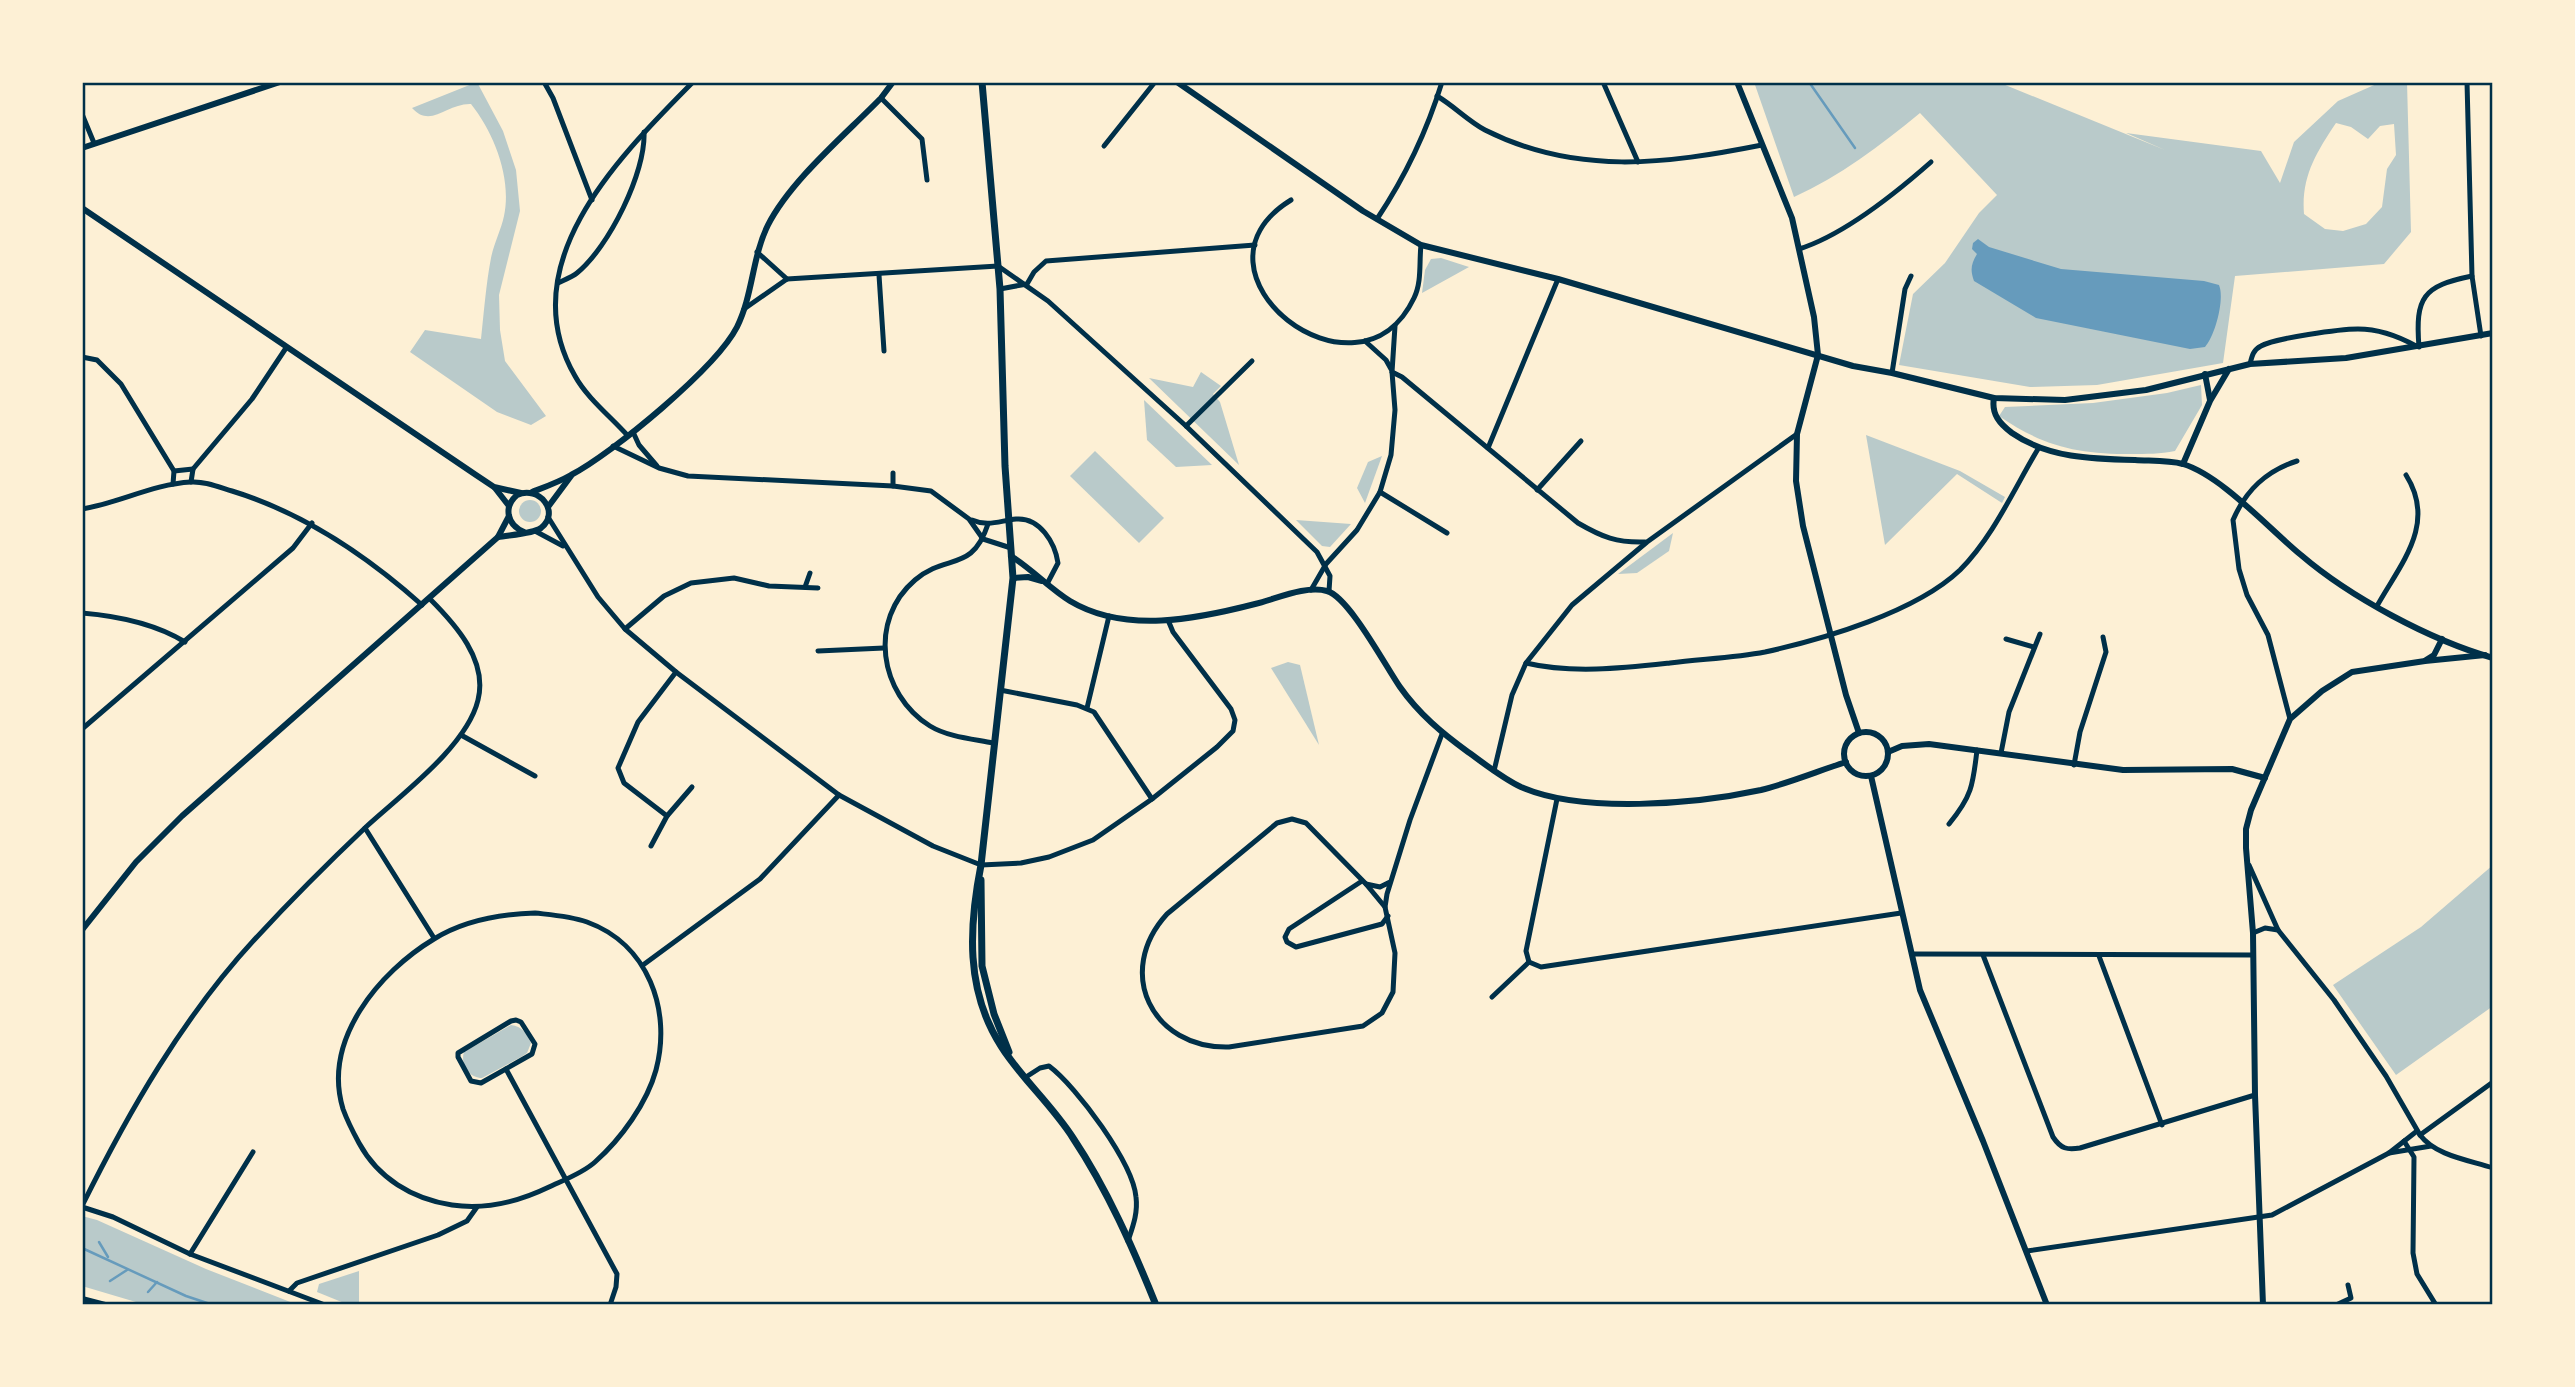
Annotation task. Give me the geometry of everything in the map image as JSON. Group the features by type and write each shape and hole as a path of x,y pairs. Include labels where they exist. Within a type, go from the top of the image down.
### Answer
{"main road":[{"path":"982,82 1000,289 1005,466 1013,578 981,865 982,965 994,1014 1013,1060 1073,1138 1128,1241 1156,1305"}],"street":[{"path":"82,148 280,82"},
{"path":"544,82 592,200"},
{"path":"659,468 631,434 575,377 561,349 556,317 558,284 571,235 617,161 694,82"},
{"path":"495,487 521,493 532,492 572,475 631,434 719,354 730,339 744,309 757,252 769,224 793,188 881,98 893,82"},
{"path":"1104,146 1155,82"},
{"path":"1177,82 1377,219 1421,245 1558,279 1853,366 1994,398 2065,400 2146,390 2250,364 2346,358 2493,333"},
{"path":"1377,219 1410,163 1442,82"},
{"path":"1603,82 1638,162"},
{"path":"1737,82 1792,218 1814,317 1818,355 1797,434 1796,481 1803,526 1859,733"},
{"path":"2467,82 2472,276 2481,336"},
{"path":"1437,96 1482,129 1520,146 1597,162 1670,161 1762,145"},
{"path":"881,98 922,139 927,180"},
{"path":"82,114 94,143"},
{"path":"558,284 577,273 612,230 625,205 637,170 645,144 644,132"},
{"path":"1800,249 1816,244 1895,194 1931,162"},
{"path":"1291,200 1272,215 1261,230 1255,245 1254,265 1266,299 1288,322 1302,331 1333,342 1364,341 1395,326 1414,298 1419,281 1421,245"},
{"path":"82,208 495,487 509,506"},
{"path":"1000,289 1027,284 1034,272 1046,261 1255,245"},
{"path":"757,252 787,279"},
{"path":"744,309 787,279 998,266 1048,301 1186,426 1317,552 1326,564 1330,576 1329,591"},
{"path":"879,275 884,351"},
{"path":"1892,373 1905,289 1912,276"},
{"path":"2419,347 2417,319 2432,288 2442,282 2472,276"},
{"path":"1488,448 1558,279"},
{"path":"1311,590 1326,564 1357,530 1380,492 1391,455 1395,410 1392,372 1395,326"},
{"path":"2250,364 2253,353 2260,346 2281,339 2359,329 2396,335 2419,347"},
{"path":"1364,341 1386,360 1392,372 1402,377 1578,523 1599,536 1622,543 1647,542"},
{"path":"191,482 193,469 253,399 286,348"},
{"path":"82,357 97,360 121,384 174,471 173,484"},
{"path":"1186,426 1252,361"},
{"path":"2183,464 2210,401 2229,369"},
{"path":"2205,374 2210,401"},
{"path":"1994,398 1992,408 2000,424 2038,449 2090,459 2183,464 2207,476 2303,557 2377,606 2441,639 2489,656"},
{"path":"1494,771 1512,695 1526,663 1572,605 1647,542 1797,434"},
{"path":"1537,489 1581,441"},
{"path":"614,446 659,468 688,476 893,486 931,491 969,519 984,539 1011,548"},
{"path":"1526,663 1543,667 1622,668 1763,652 1832,634 1919,599 1960,570 1987,536 2038,449"},
{"path":"2290,719 2268,635 2246,595 2239,569 2233,520 2263,476 2278,467 2297,461"},
{"path":"174,471 193,469"},
{"path":"893,473 893,486"},
{"path":"548,508 572,475"},
{"path":"2377,606 2416,537 2420,514 2415,488 2406,475"},
{"path":"82,509 173,484 191,482 217,486 260,500 312,523 401,586 422,606"},
{"path":"532,492 544,499 548,517 598,597 625,629 676,672 839,795 933,846 981,865 1021,863 1070,850 1093,840 1152,799 1233,731 1235,720 1231,709 1172,632 1168,620"},
{"path":"1380,492 1447,533"},
{"path":"521,493 513,498 509,506 509,516 514,526 524,532"},
{"path":"82,930 136,862 182,816 498,537 509,516"},
{"path":"498,537 535,531 548,517"},
{"path":"969,519 988,524 1018,519 1040,528 1052,541 1058,563 1046,583"},
{"path":"82,729 293,548 312,523"},
{"path":"988,524 984,539 972,554 941,565 915,580 897,600 887,624 884,648 895,690 911,711 932,728 993,743"},
{"path":"535,531 566,547"},
{"path":"1011,556 1030,567 1070,601 1109,616 1154,621 1211,615 1311,590 1329,591 1347,607 1401,688 1442,734 1520,787 1557,799 1660,805 1761,790 1846,762"},
{"path":"805,587 810,573"},
{"path":"625,629 664,596 691,583 734,578 769,586 818,588"},
{"path":"1013,578 1028,578 1046,583"},
{"path":"325,1305 190,1255 113,1217 82,1206 141,1094 195,1014 254,940 461,735 478,699 478,671 464,636 430,599"},
{"path":"82,613 127,619 167,631 185,642"},
{"path":"1087,708 1109,616"},
{"path":"2001,753 2009,712 2040,634"},
{"path":"2074,765 2080,732 2106,652 2103,637"},
{"path":"2006,639 2035,647"},
{"path":"2425,661 2434,655 2441,639"},
{"path":"818,652 884,648"},
{"path":"2263,1305 2255,1095 2253,933 2245,848 2250,810 2290,719 2322,691 2352,672 2425,661 2489,656"},
{"path":"667,816 624,783 618,768 638,722 676,672"},
{"path":"1000,690 1087,708 1094,712 1152,799"},
{"path":"1859,733 1878,735 1887,745 1886,765 1877,774 1858,775 1846,762 1844,755 1848,742 1859,733"},
{"path":"1385,908 1390,882 1442,734"},
{"path":"461,735 535,776"},
{"path":"1888,752 1902,746 1929,744 2123,770 2232,769 2265,778"},
{"path":"1949,824 1966,803 1973,785 1977,750"},
{"path":"1871,776 1920,990 2047,1305"},
{"path":"651,846 667,816 692,787"},
{"path":"643,965 760,879 839,795"},
{"path":"1530,962 1526,951 1557,799"},
{"path":"1292,819 1306,823 1364,883 1385,908 1395,953 1393,992 1382,1013 1363,1026 1212,1048 1196,1044 1170,1030 1150,1006 1144,992 1142,965 1147,943 1157,926 1167,914 1277,823 1292,819"},
{"path":"365,828 434,938"},
{"path":"2248,862 2278,930 2334,1000 2386,1076 2419,1133 2431,1146 2493,1168"},
{"path":"1388,916 1382,924 1296,947 1287,942 1286,933 1289,929 1364,883 1380,887 1390,882"},
{"path":"1530,962 1548,968 1901,913"},
{"path":"512,914 561,915 589,923 622,941 643,965 653,985 660,1012 661,1043 655,1072 639,1108 614,1142 593,1164 528,1197 477,1207 438,1202 387,1179 367,1157 343,1109 340,1066 347,1035 370,994 394,969 434,938 459,927 512,914"},
{"path":"2253,933 2265,928 2278,930"},
{"path":"1913,954 2252,955"},
{"path":"1983,955 2053,1137 2059,1146 2068,1150 2080,1148 2255,1095"},
{"path":"2099,956 2162,1125"},
{"path":"1492,997 1530,962"},
{"path":"516,1020 535,1044 534,1049 532,1054 506,1069 477,1083 471,1081 458,1058 458,1053 516,1020"},
{"path":"1026,1077 1049,1066 1056,1071 1086,1106 1119,1154 1131,1176 1136,1197 1136,1217 1128,1241"},
{"path":"506,1069 617,1274 610,1305"},
{"path":"2027,1251 2272,1215 2389,1153 2493,1082"},
{"path":"2404,1141 2414,1157 2413,1253 2417,1274 2436,1305"},
{"path":"2389,1153 2431,1146"},
{"path":"190,1255 253,1152"},
{"path":"289,1292 297,1283 446,1231 467,1221 477,1207"},
{"path":"2336,1305 2351,1298 2348,1285"},
{"path":"82,1299 105,1305"}],"shaded area":[{"path":"477,82 503,131 516,170 520,211 499,295 500,330 505,361 546,416 531,425 497,412 410,352 425,330 481,339 491,258 503,221 506,201 499,157 487,128 471,104 454,107 433,116 419,114 412,108"},
{"path":"1754,82 1998,82 2165,150 2126,133 2261,151 2280,183 2294,142 2338,101 2381,82 2407,82 2411,232 2384,264 2235,276 2223,363 2097,385 2030,387 1899,365 1913,294 1945,263 1979,213 1997,195 1920,113 1859,160 1794,197","holes":["2336,123 2351,127 2368,139 2380,126 2394,124 2396,155 2387,169 2382,207 2366,224 2343,231 2325,229 2304,214 2305,188 2316,155"]},
{"path":"1441,258 1469,267 1422,293 1425,270 1431,259"},
{"path":"1201,372 1221,386 1213,394 1220,402 1239,465 1149,378 1193,387"},
{"path":"2201,385 2202,405 2175,451 2169,452 2113,454 2062,447 2031,435 1999,416 2005,407 2093,403 2167,393"},
{"path":"1144,400 1212,465 1176,467 1147,440"},
{"path":"1866,435 1960,471 2005,497 2002,503 1957,474 1885,545"},
{"path":"1095,451 1164,518 1139,543 1070,476"},
{"path":"1382,456 1365,503 1357,488 1368,462"},
{"path":"530,500 538,503 541,511 538,519 530,522 522,519 519,511 522,503"},
{"path":"1296,520 1351,524 1330,547 1322,546"},
{"path":"1673,533 1669,551 1637,573 1618,574"},
{"path":"1288,662 1300,665 1319,745 1271,668"},
{"path":"2493,865 2493,1006 2396,1075 2333,985 2421,927"},
{"path":"511,1025 521,1029 528,1037 531,1043 527,1053 482,1078 473,1076 463,1061 464,1052"},
{"path":"82,1216 298,1305 146,1305 82,1286"},
{"path":"359,1271 359,1305 349,1305 317,1292 319,1284"}],"water":[{"path":"1978,239 1989,247 2061,269 2204,281 2219,285 2220,308 2212,335 2205,347 2190,349 2036,318 1974,281 1972,267 1977,254 1972,249 1973,243"}],"waterway":[{"path":"1809,82 1855,148"},
{"path":"99,1242 108,1257"},
{"path":"82,1248 186,1296 213,1305"},
{"path":"110,1281 127,1270"},
{"path":"148,1292 157,1282"}]}
